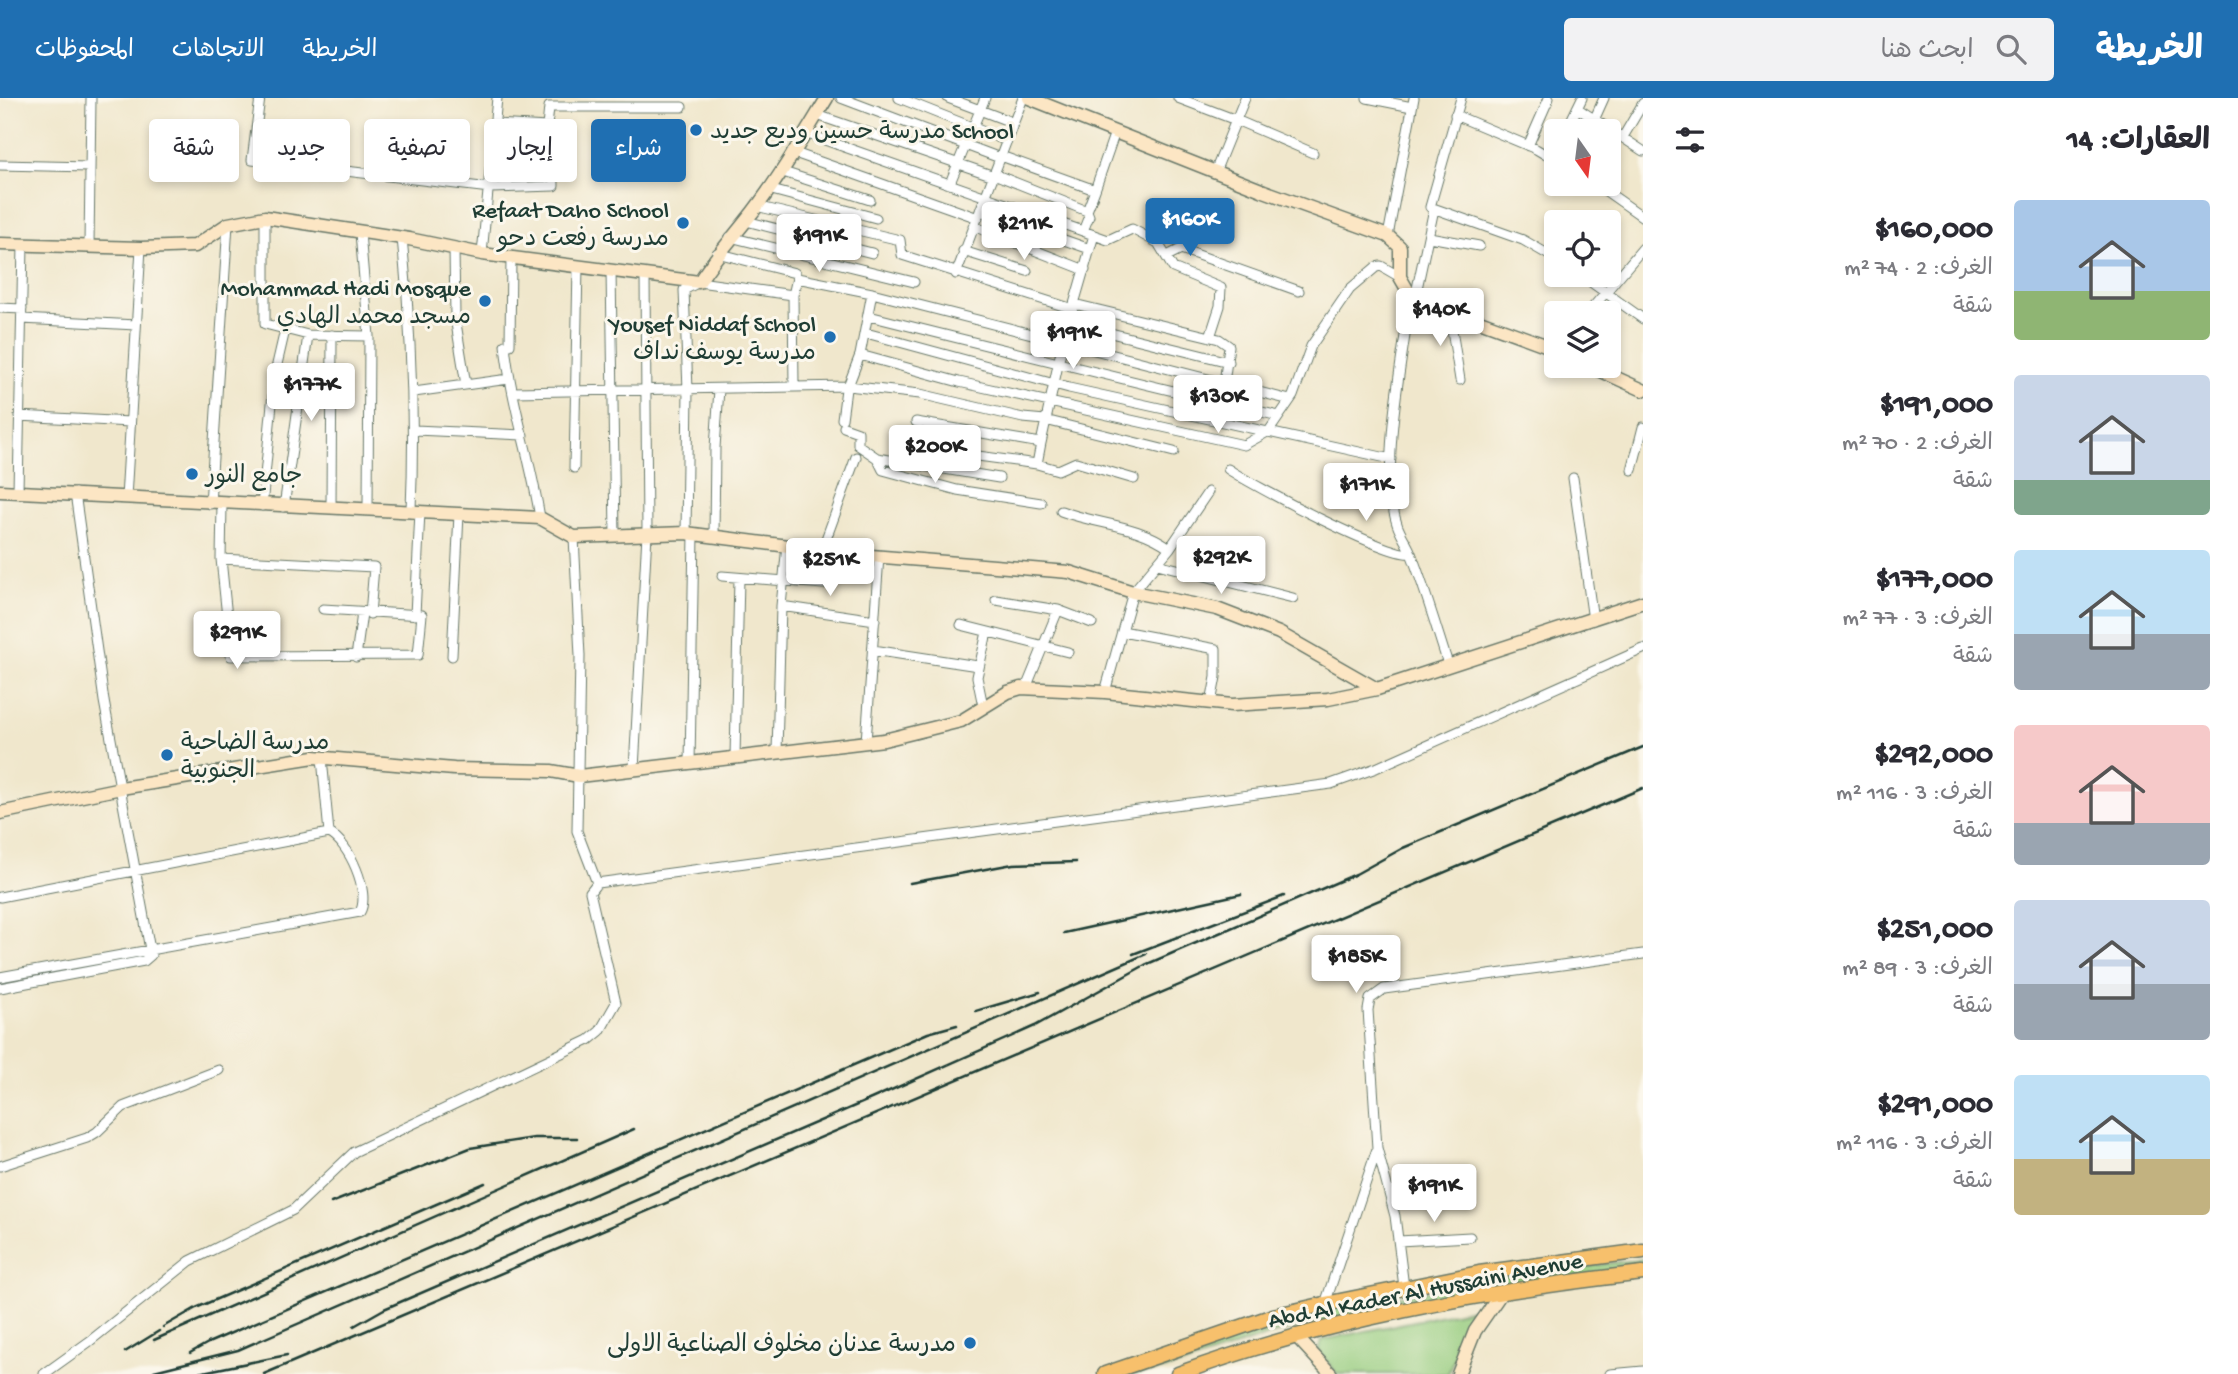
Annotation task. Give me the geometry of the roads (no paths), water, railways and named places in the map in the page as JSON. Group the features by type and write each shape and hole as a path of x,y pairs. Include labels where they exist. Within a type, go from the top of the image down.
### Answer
{"main road":[{"name":"Abd Al Kader Al Hussaini Avenue","path":"1105,1374 1273,1316 1325,1304 1404,1287 1543,1263 1643,1251"},
{"name":"Abd Al Kader Al Hussaini Avenue","path":"1178,1374 1256,1345 1295,1335 1502,1292 1643,1273"}],"street":[{"path":"89,245 91,98"},
{"path":"260,98 252,160 490,188 554,186 554,182"},
{"path":"495,119 497,98"},
{"path":"690,763 690,534 684,290 699,282 717,253 746,222 827,98"},
{"path":"841,98 1095,190"},
{"path":"899,98 1007,141"},
{"path":"948,98 1014,123"},
{"path":"950,183 985,98"},
{"path":"956,274 1023,98"},
{"path":"1029,98 1215,172 1388,236 1400,247 1400,277"},
{"path":"1178,98 1314,153"},
{"path":"1215,172 1245,98"},
{"path":"1367,98 1413,102 1388,236"},
{"path":"1461,98 1430,207 1522,240 1544,252"},
{"path":"1528,146 1549,98"},
{"path":"1572,119 1582,98"},
{"path":"1595,118 1604,98"},
{"path":"548,119 549,107 682,107"},
{"path":"1577,108 1643,150"},
{"path":"1623,137 1642,109"},
{"path":"817,115 994,175 1087,211"},
{"path":"1455,115 1544,153"},
{"path":"1083,231 1089,216 1087,211 1115,132"},
{"path":"805,133 1108,240 1132,229 1153,239 1167,256 1172,268 1221,288 1220,306 1210,337"},
{"path":"792,152 977,218 1090,249"},
{"path":"0,164 90,167"},
{"path":"780,171 870,200"},
{"path":"482,254 490,182"},
{"path":"768,189 876,218"},
{"path":"1613,196 1643,217"},
{"path":"756,206 900,240 902,255 956,274 1074,307 1210,337 1229,346 1229,362 1224,383"},
{"path":"1434,209 1413,297 1391,460 1396,523 1411,553 1448,664"},
{"path":"265,217 265,324 308,335 369,336"},
{"path":"0,244 141,248 195,246 228,224 265,217 402,238 482,254 793,295"},
{"path":"977,218 1085,270"},
{"path":"746,222 872,253"},
{"path":"228,224 216,504 231,656 300,654 356,657 418,654 422,615 323,609"},
{"path":"360,233 369,336 368,508"},
{"path":"1037,464 1063,342 1094,235"},
{"path":"730,237 914,282"},
{"path":"1429,237 1479,246"},
{"path":"402,238 414,392 415,615"},
{"path":"18,491 23,244"},
{"path":"126,498 141,248"},
{"path":"454,248 455,317 466,385"},
{"path":"1599,301 1643,248"},
{"path":"1167,256 1181,249 1299,292"},
{"path":"963,251 1027,271"},
{"path":"717,253 795,273 794,386"},
{"path":"511,257 510,345 505,345 509,379 533,468 540,518"},
{"path":"574,468 578,266"},
{"path":"860,355 959,382 1200,438 1244,445 1269,432 1290,400 1311,346 1350,289 1376,267 1381,266 1400,277 1413,297 1544,345"},
{"path":"611,270 615,535"},
{"path":"634,769 647,534 645,275"},
{"path":"797,278 872,293 1290,400"},
{"path":"1598,287 1643,319"},
{"path":"872,293 866,333 847,387 843,423 858,432 858,445 877,458 999,478"},
{"path":"0,308 22,314 136,325"},
{"path":"1449,311 1461,380"},
{"path":"869,316 981,346 1060,362 1279,416"},
{"path":"1070,323 1229,362"},
{"path":"262,506 275,373 285,330"},
{"path":"866,333 932,353 1119,399 1391,460"},
{"path":"284,506 308,335"},
{"path":"331,507 332,335"},
{"path":"1616,378 1643,390"},
{"path":"414,392 509,379"},
{"path":"514,392 847,387 920,394 1023,418 1045,420 1174,452"},
{"path":"714,537 714,458 719,389"},
{"path":"19,416 130,422"},
{"path":"916,422 1041,443"},
{"path":"1632,470 1643,427"},
{"path":"415,430 523,435"},
{"path":"978,456 1062,470 1076,462 1134,479"},
{"path":"822,550 856,457"},
{"path":"877,458 883,470 957,490 1041,503"},
{"path":"1228,469 1248,482 1397,554 1411,553"},
{"path":"1573,478 1593,620"},
{"path":"0,491 75,493 216,504 415,510 540,518 574,537 690,534 879,556 1069,572 1133,592 1217,609 1266,628 1377,689"},
{"path":"1105,692 1133,592 1170,548 1208,492"},
{"path":"0,988 149,959 150,950 104,701 75,493"},
{"path":"1061,511 1134,529 1154,536 1170,548"},
{"path":"452,656 459,514"},
{"path":"574,537 580,656 578,831 597,883"},
{"path":"777,752 780,606 787,545"},
{"path":"866,742 879,556"},
{"path":"221,559 374,567 356,657"},
{"path":"1157,564 1293,598"},
{"path":"722,576 823,584"},
{"path":"735,757 739,578"},
{"path":"996,600 1058,610 1092,624"},
{"path":"0,813 121,788 322,758 454,769 551,771 579,776 866,742 953,724 1008,692 1026,688 1105,692 1232,705 1328,699 1377,689 1643,602"},
{"path":"780,606 875,620"},
{"path":"1026,688 1058,610"},
{"path":"961,625 1068,652"},
{"path":"1122,631 1216,649 1216,677 1211,703"},
{"path":"983,706 977,677 987,632"},
{"path":"44,1374 90,1342 190,1261 293,1210 354,1152 589,1040 600,1031 615,1003 590,892 597,883 1331,784 1376,768 1643,649"},
{"path":"873,650 978,666"},
{"path":"322,758 329,833"},
{"path":"0,897 329,833 338,837 348,852 364,904 360,912 0,977"},
{"path":"1404,1287 1399,1241 1377,1148 1368,1006 1376,992 1643,954"},
{"path":"0,1166 87,1138 123,1107 219,1070"},
{"path":"1325,1304 1377,1148"},
{"path":"1399,1241 1470,1237"},
{"path":"1458,1374 1475,1331 1502,1292"},
{"path":"1295,1335 1331,1374"},
{"path":"1610,1374 1643,1371"}],"railway":[{"path":"354,1326 384,1309 1035,1026 1145,965 1356,874 1403,848 1643,747"},
{"path":"264,1374 1643,788"},
{"path":"910,883 1013,864 1076,862"},
{"path":"1064,933 1241,894"},
{"path":"1133,954 1284,896"},
{"path":"154,1371 238,1350 1146,954"},
{"path":"976,1011 1040,992"},
{"path":"190,1353 928,1033 957,1025"},
{"path":"154,1340 634,1129"},
{"path":"331,1203 470,1148 534,1138 577,1138"},
{"path":"163,1327 196,1308 485,1183"},
{"path":"125,1352 159,1331"},
{"path":"193,1374 287,1355"}],"place":[{"name":"مدرسة حسين وديع جديد School","path":"696,130"},
{"name":"Refaat Daho School مدرسة رفعت دحو","path":"683,223"},
{"name":"Mohammad Hadi Mosque مسجد محمد الهادي","path":"485,301"},
{"name":"Yousef Niddaf School مدرسة يوسف نداف","path":"830,337"},
{"name":"جامع النور","path":"192,474"},
{"name":"مدرسة الضاحية الجنوبية","path":"167,755"},
{"name":"مدرسة عدنان مخلوف الصناعية الاولى","path":"970,1343"}]}
